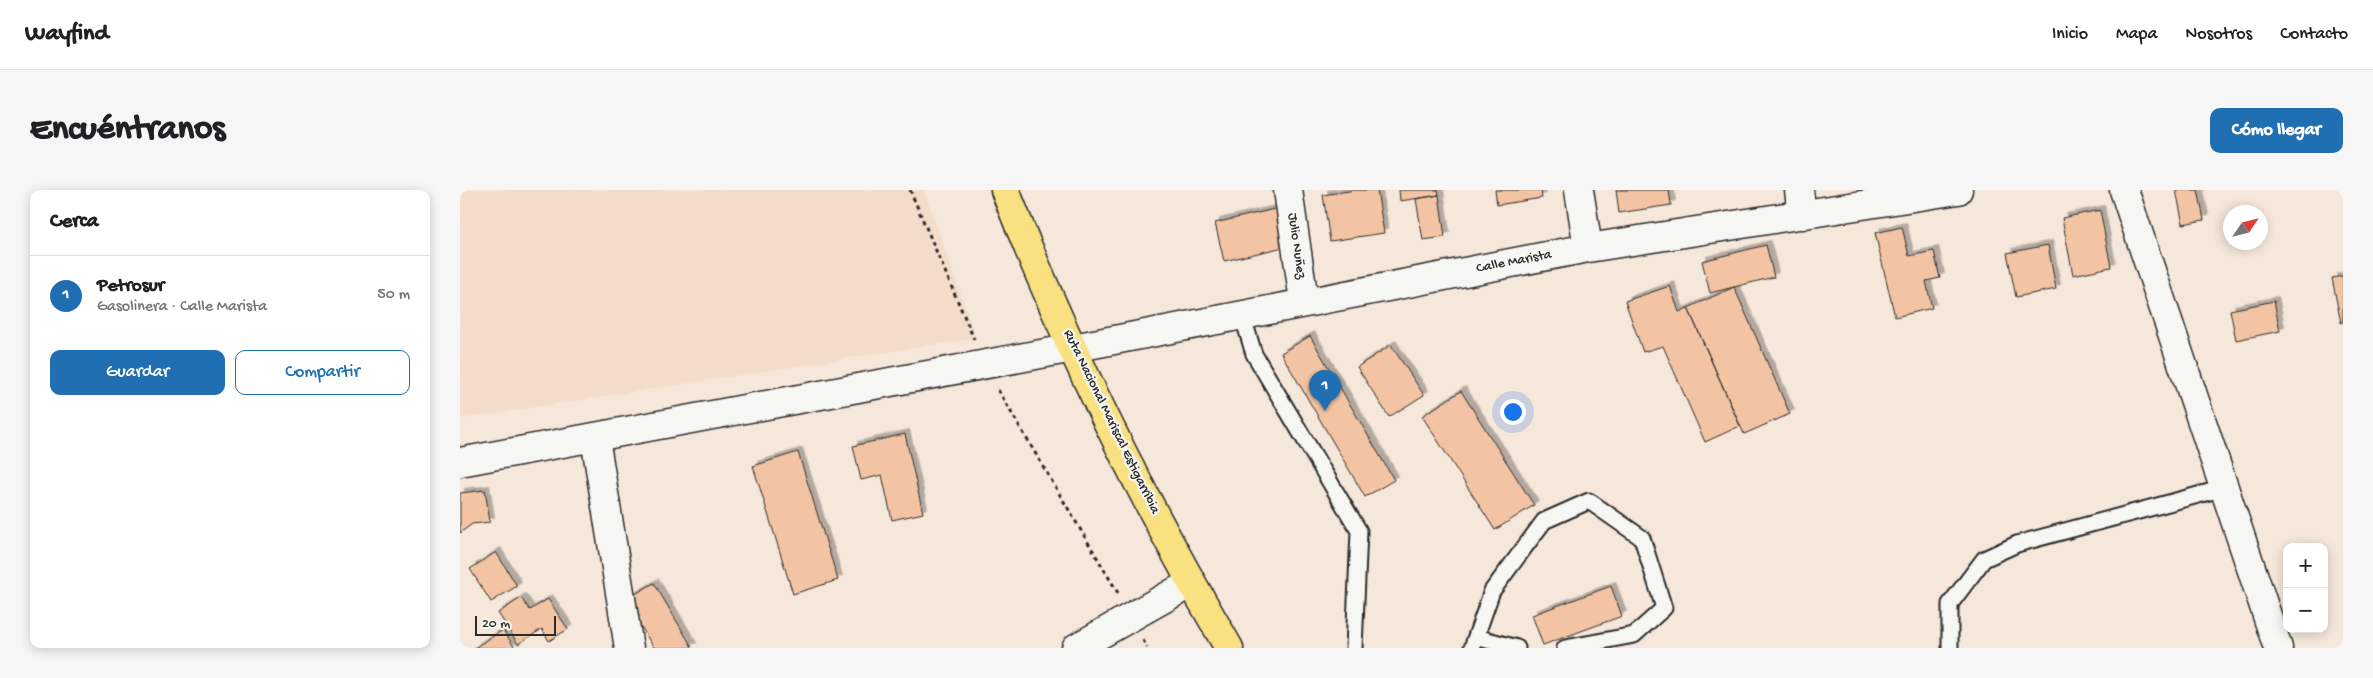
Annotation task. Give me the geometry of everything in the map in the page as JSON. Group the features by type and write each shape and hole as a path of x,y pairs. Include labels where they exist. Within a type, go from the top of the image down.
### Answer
{"main road":[{"name":"Ruta Nacional Mariscal Estigarribia","path":"1005,190 1073,348 1191,583 1229,648"}],"street":[{"name":"Julio Nuñez","path":"1288,190 1304,302"},
{"path":"1579,190 1588,248"},
{"name":"Calle Marista","path":"460,462 1073,348 1588,248 1801,202 1958,190"},
{"path":"2124,190 2278,648"},
{"path":"595,438 630,648"},
{"path":"1076,648 1191,583"}],"lane":[{"path":"1242,314 1254,354 1359,531 1354,648"},
{"path":"1950,648 1950,604 1984,559 2017,544 2224,488"},
{"path":"1517,648 1474,642 1492,591 1544,521 1589,501 1642,538 1664,608 1634,634 1565,648"}],"path":[{"path":"910,190 993,381 1132,616 1147,648"}],"shaded area":[{"path":"460,190 924,190 976,338 460,419"}],"building":[{"path":"1355,190 1377,190 1384,233 1330,241 1323,195"},
{"path":"1399,190 1438,190 1439,195 1400,201"},
{"path":"1495,190 1541,190 1542,198 1497,205"},
{"path":"1616,190 1669,190 1671,205 1619,213"},
{"path":"2176,190 2198,190 2204,220 2183,224"},
{"path":"1439,195 1445,237 1423,240 1416,199"},
{"path":"1279,208 1288,246 1224,261 1215,223"},
{"path":"2100,210 2111,267 2073,275 2062,218"},
{"path":"1902,227 1909,256 1934,251 1940,278 1926,281 1932,308 1895,317 1875,233"},
{"path":"1766,245 1774,277 1710,293 1702,261"},
{"path":"2048,245 2056,289 2016,297 2007,253"},
{"path":"2343,276 2343,322 2341,323 2332,278"},
{"path":"1670,286 1679,312 1688,308 1740,426 1705,442 1663,346 1643,352 1625,301"},
{"path":"1734,287 1790,414 1744,434 1688,308"},
{"path":"2274,301 2280,331 2236,340 2230,310"},
{"path":"1310,336 1394,480 1365,497 1281,353"},
{"path":"1391,345 1424,395 1389,417 1357,367"},
{"path":"1461,391 1534,505 1495,530 1422,416"},
{"path":"905,434 923,513 892,520 882,475 861,480 853,446"},
{"path":"798,452 838,580 793,594 753,466"},
{"path":"485,490 490,522 472,524 460,533 460,493"},
{"path":"496,552 517,586 491,602 470,569"},
{"path":"654,583 691,648 654,648 625,600"},
{"path":"1611,586 1622,616 1543,645 1532,615"},
{"path":"521,598 530,610 548,599 568,629 549,641 542,629 518,644 498,613"},
{"path":"503,630 515,648 474,648"}],"place":[{"name":"Petrosur","path":"1325,411"}]}
